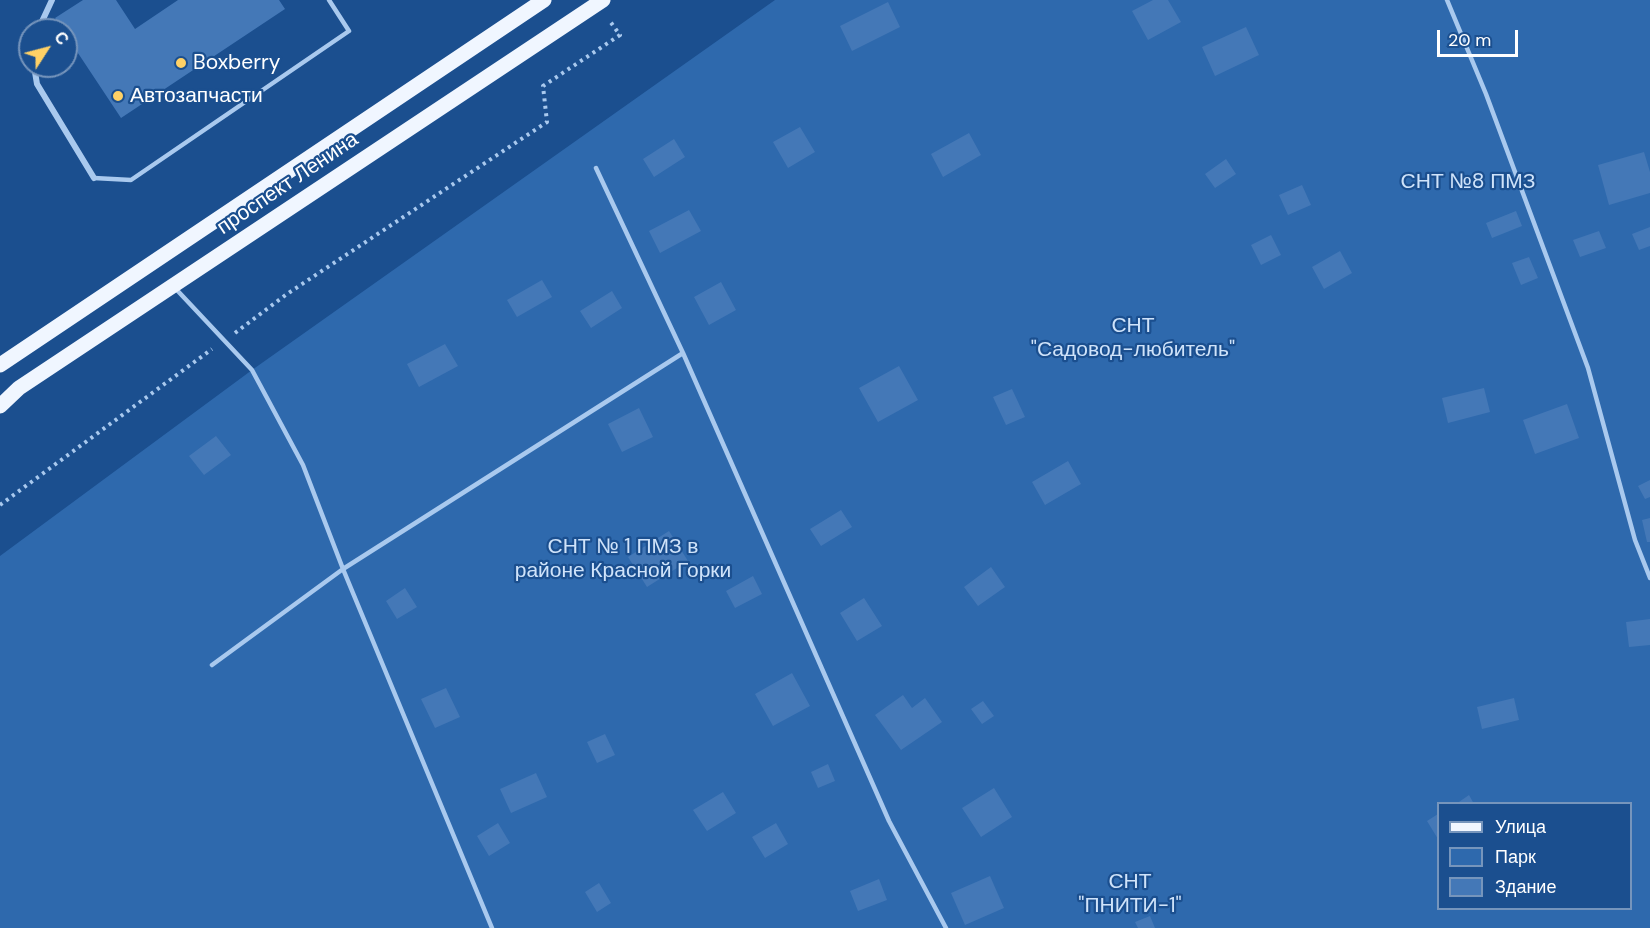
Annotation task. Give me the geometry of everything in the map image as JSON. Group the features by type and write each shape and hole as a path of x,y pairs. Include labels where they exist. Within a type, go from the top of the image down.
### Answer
{"main road":[{"name":"проспект Ленина","path":"0,365 544,0"},
{"name":"проспект Ленина","path":"0,406 19,388 600,2"}],"street":[{"path":"44,18 52,0"},
{"path":"36,78 37,84 94,178"}],"lane":[{"path":"94,178 131,180 349,30 329,0"},
{"path":"1447,0 1486,94 1588,368 1635,540 1650,578"},
{"path":"596,168 683,353 890,821 946,928"},
{"path":"173,286 252,370 303,465 343,569 492,928"},
{"path":"212,665 343,569 683,353"}],"path":[{"path":"230,337 287,294 547,122 543,86 620,34 600,2"},
{"path":"0,505 220,344"}],"green space":[{"path":"775,0 1650,0 1650,928 0,928 0,556 252,370"}],"building":[{"path":"83,0 116,0 135,29 178,0 279,0 285,9 121,118 78,53 78,18 55,18"},
{"path":"1153,0 1168,0 1181,22 1148,40 1132,11"},
{"path":"888,2 900,27 852,51 840,26"},
{"path":"1246,27 1259,55 1215,76 1202,47"},
{"path":"800,127 815,152 788,168 773,142"},
{"path":"969,133 981,155 943,177 931,154"},
{"path":"674,139 685,157 654,177 643,159"},
{"path":"1644,152 1650,172 1650,193 1609,205 1598,165"},
{"path":"1226,159 1236,174 1215,188 1205,174"},
{"path":"1302,185 1311,205 1288,215 1279,195"},
{"path":"689,210 701,231 660,253 649,231"},
{"path":"1516,211 1522,226 1492,238 1486,223"},
{"path":"1650,227 1650,246 1639,250 1632,234"},
{"path":"1599,231 1606,248 1580,257 1573,240"},
{"path":"1271,235 1281,255 1261,265 1251,245"},
{"path":"1340,251 1352,273 1324,289 1312,267"},
{"path":"1529,257 1538,278 1521,285 1512,263"},
{"path":"542,280 552,297 517,317 507,300"},
{"path":"721,282 736,310 709,325 694,297"},
{"path":"612,291 622,308 591,328 580,311"},
{"path":"445,344 458,366 419,387 407,364"},
{"path":"899,366 918,400 878,422 859,388"},
{"path":"1484,388 1490,412 1448,423 1442,398"},
{"path":"1012,389 1025,417 1006,425 993,397"},
{"path":"1567,404 1579,438 1535,454 1523,420"},
{"path":"639,408 653,437 622,452 608,424"},
{"path":"216,436 231,455 204,475 189,456"},
{"path":"1068,461 1081,484 1045,505 1032,482"},
{"path":"1650,480 1650,497 1645,499 1638,486"},
{"path":"841,510 852,527 821,546 810,529"},
{"path":"1650,518 1650,542 1647,542 1642,520"},
{"path":"669,531 688,561 647,587 628,557"},
{"path":"991,567 1005,587 978,606 964,587"},
{"path":"753,576 762,594 735,608 726,591"},
{"path":"405,588 417,607 397,619 386,601"},
{"path":"864,598 882,626 857,641 840,613"},
{"path":"1650,619 1650,645 1629,647 1626,622"},
{"path":"792,673 810,706 773,726 755,694"},
{"path":"446,688 460,717 435,728 421,699"},
{"path":"903,695 912,708 925,698 942,722 901,750 875,715"},
{"path":"1514,698 1519,720 1482,729 1477,707"},
{"path":"983,701 994,716 982,724 971,709"},
{"path":"605,734 615,755 597,763 587,742"},
{"path":"828,764 835,781 818,788 811,772"},
{"path":"536,773 547,797 511,813 500,789"},
{"path":"994,788 1012,817 981,837 962,808"},
{"path":"723,792 736,813 707,831 693,810"},
{"path":"1469,795 1473,802 1459,802"},
{"path":"1437,815 1437,837 1427,821"},
{"path":"498,823 510,843 489,856 477,836"},
{"path":"776,823 788,844 765,858 752,837"},
{"path":"990,876 1004,908 965,925 951,893"},
{"path":"879,879 887,900 858,911 850,891"},
{"path":"599,883 611,903 597,912 585,892"},
{"path":"1150,916 1155,928 1138,928 1135,922"}],"place":[{"name":"Boxberry","path":"181,63"},
{"name":"Автозапчасти","path":"118,96"}],"park label":[{"name":"СНТ №8 ПМЗ","path":"1468,182"},
{"name":"СНТ \"Садовод-любитель\"","path":"1133,338"},
{"name":"СНТ № 1 ПМЗ в районе Красной Горки","path":"623,559"},
{"name":"СНТ \"ПНИТИ-1\"","path":"1130,894"}]}
